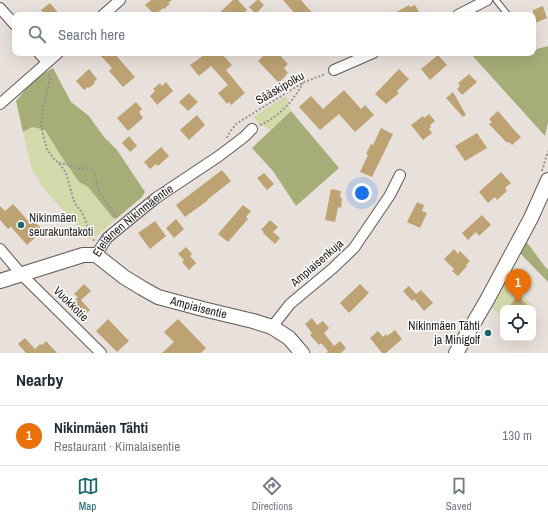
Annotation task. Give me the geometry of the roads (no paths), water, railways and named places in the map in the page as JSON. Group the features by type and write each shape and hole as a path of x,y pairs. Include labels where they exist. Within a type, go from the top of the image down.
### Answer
{"street":[{"path":"106,12 120,0"},
{"path":"464,12 487,0"},
{"path":"0,8 12,22"},
{"path":"42,56 47,62"},
{"path":"0,104 54,56"},
{"path":"334,70 367,56"},
{"name":"Eteläinen Nikinmäentie","path":"0,281 84,255 95,248 156,198 219,156 252,129"},
{"name":"Ampiaisenkuja","path":"272,327 290,304 332,269 354,248 390,195 400,175"},
{"path":"456,353 487,300 531,218 548,180"},
{"name":"Ampiaisentie","path":"95,248 124,277 158,297 272,327 289,338 302,353"},
{"name":"Vuokkotie","path":"0,249 22,275 101,353"}],"lane":[{"path":"496,0 506,12"}],"place":[{"name":"Nikinmäen seurakuntakoti","path":"21,225"},
{"name":"Nikinmäen Tähti","path":"518,302"},
{"name":"Nikinmäen Tähti ja Minigolf","path":"488,333"}]}
